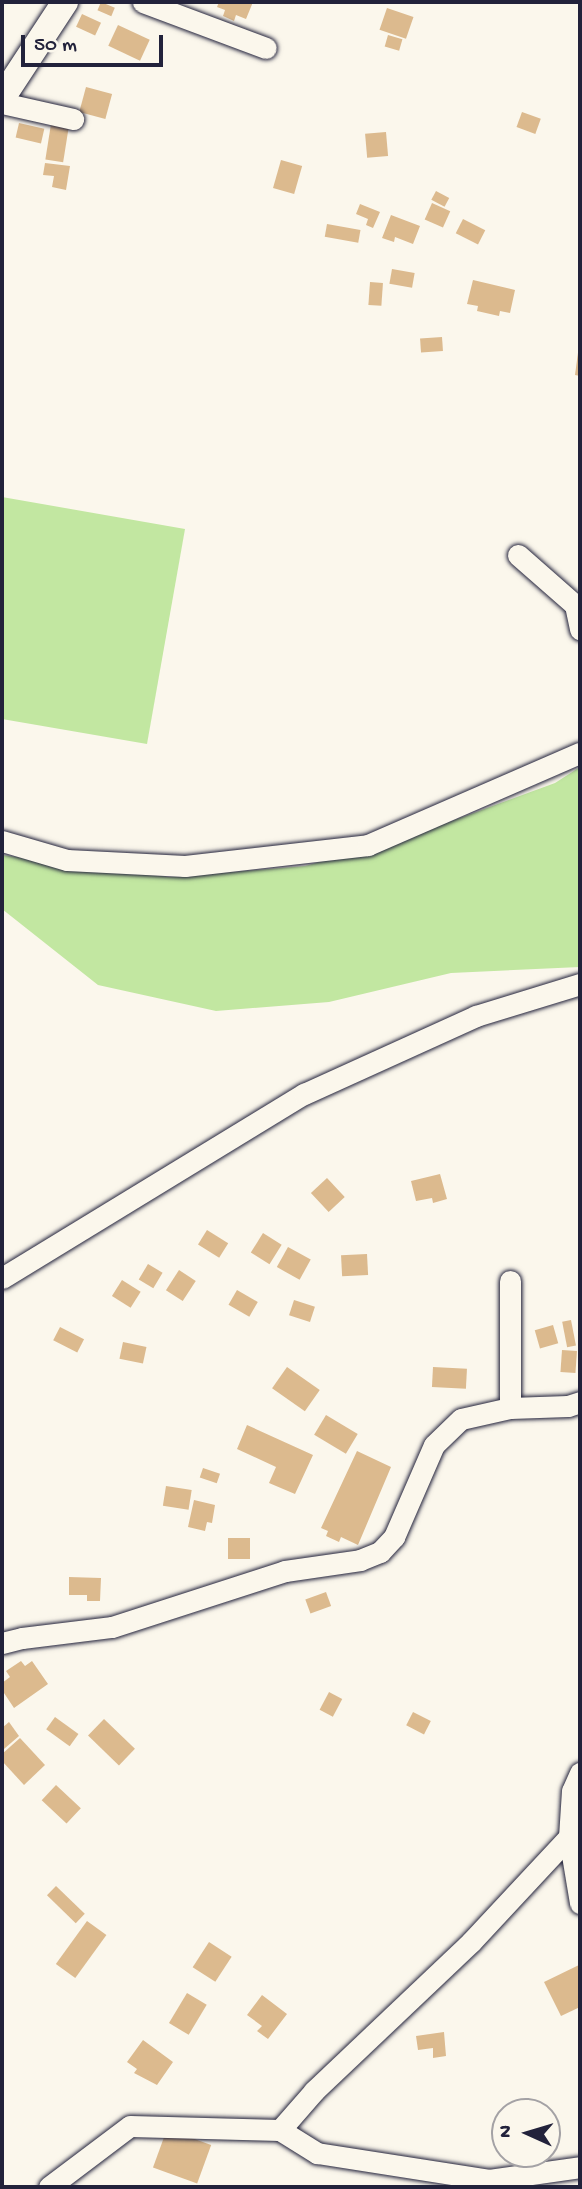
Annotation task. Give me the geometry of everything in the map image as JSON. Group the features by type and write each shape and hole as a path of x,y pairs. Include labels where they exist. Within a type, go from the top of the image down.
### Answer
{"street":[{"path":"65,2 2,101 73,119"},
{"path":"143,2 266,48"},
{"path":"518,555 575,605 580,629"},
{"path":"2,841 66,860 185,866 368,845 580,753"},
{"path":"2,1278 304,1094 476,1016 580,984"},
{"path":"510,1281 510,1408"},
{"path":"2,1643 112,1627 285,1571 360,1560 380,1552 394,1537 434,1444 461,1419 510,1408 568,1406 580,1402"},
{"path":"580,1773 572,1791 569,1837 580,1903"},
{"path":"279,2130 314,2091 471,1942 569,1837"},
{"path":"49,2187 130,2126 279,2130 317,2153 489,2180 580,2167"}],"green space":[{"path":"2,497 185,529 147,744 2,719"},
{"path":"580,767 580,967 451,973 329,1002 216,1011 98,985 2,909 2,855 169,877 305,866 414,835 555,783"}],"building":[{"path":"101,2 115,8 111,16 97,10"},
{"path":"219,2 253,2 246,19 236,15 234,21 223,16 225,10 217,7"},
{"path":"387,8 413,17 406,39 380,30"},
{"path":"82,14 101,23 95,36 76,27"},
{"path":"118,25 150,40 140,61 108,46"},
{"path":"388,35 402,39 399,51 385,47"},
{"path":"86,87 112,94 105,119 79,112"},
{"path":"522,112 541,119 535,134 517,127"},
{"path":"19,123 44,129 41,143 16,138"},
{"path":"51,124 69,127 63,162 45,160"},
{"path":"386,132 388,156 367,158 365,134"},
{"path":"281,160 302,166 294,194 273,188"},
{"path":"45,163 70,166 66,190 52,187 54,176 43,175"},
{"path":"436,191 449,198 445,207 431,200"},
{"path":"432,203 450,211 443,228 425,219"},
{"path":"360,204 380,212 373,228 366,225 368,219 356,214"},
{"path":"391,215 420,226 413,244 395,237 394,242 382,238"},
{"path":"463,219 485,230 478,245 456,233"},
{"path":"327,224 360,230 358,243 325,237"},
{"path":"392,269 415,273 412,288 389,284"},
{"path":"473,280 515,290 510,313 500,311 499,316 477,311 478,306 467,304"},
{"path":"370,282 383,283 381,306 368,305"},
{"path":"442,337 443,351 421,353 420,339"},
{"path":"580,345 580,376 575,375"},
{"path":"440,1174 447,1199 433,1203 432,1198 416,1201 411,1181"},
{"path":"327,1178 345,1197 329,1212 311,1193"},
{"path":"207,1230 228,1243 219,1258 198,1244"},
{"path":"263,1233 282,1245 269,1264 251,1253"},
{"path":"288,1247 311,1260 300,1280 277,1267"},
{"path":"367,1254 368,1275 342,1276 341,1255"},
{"path":"148,1264 163,1273 153,1288 139,1279"},
{"path":"179,1270 196,1281 183,1301 166,1290"},
{"path":"122,1280 141,1292 131,1308 112,1296"},
{"path":"237,1290 258,1302 249,1317 228,1305"},
{"path":"294,1300 315,1307 310,1322 289,1315"},
{"path":"571,1320 576,1346 567,1347 562,1322"},
{"path":"553,1325 558,1343 540,1349 535,1330"},
{"path":"60,1327 84,1339 77,1353 53,1340"},
{"path":"123,1342 146,1347 143,1364 119,1359"},
{"path":"562,1350 577,1351 575,1373 560,1372"},
{"path":"287,1367 320,1390 305,1411 272,1388"},
{"path":"433,1367 467,1369 466,1389 432,1387"},
{"path":"326,1415 358,1434 346,1454 314,1435"},
{"path":"247,1425 313,1455 295,1494 269,1483 276,1467 237,1449"},
{"path":"357,1451 391,1467 358,1545 341,1537 339,1542 326,1536 328,1531 321,1528"},
{"path":"203,1468 220,1474 217,1483 200,1477"},
{"path":"166,1486 192,1490 189,1510 163,1506"},
{"path":"194,1500 215,1505 212,1523 207,1522 205,1531 188,1527"},
{"path":"228,1538 250,1538 250,1559 228,1559"},
{"path":"69,1577 101,1578 100,1601 87,1601 87,1595 69,1595"},
{"path":"326,1592 331,1606 310,1614 305,1600"},
{"path":"21,1661 25,1666 32,1661 48,1684 14,1708 2,1690 2,1683 10,1677 6,1671"},
{"path":"329,1692 342,1699 333,1717 320,1710"},
{"path":"413,1712 431,1721 424,1734 406,1725"},
{"path":"55,1717 78,1734 70,1746 46,1729"},
{"path":"104,1719 135,1749 119,1765 88,1736"},
{"path":"9,1722 19,1736 4,1749 2,1728"},
{"path":"20,1738 45,1765 24,1785 2,1761 2,1754"},
{"path":"56,1785 81,1808 67,1824 42,1800"},
{"path":"56,1886 85,1914 76,1923 47,1895"},
{"path":"87,1921 106,1935 75,1978 56,1964"},
{"path":"209,1942 232,1957 215,1982 193,1967"},
{"path":"579,1965 580,2007 561,2016 544,1982"},
{"path":"187,1993 207,2005 189,2035 169,2023"},
{"path":"262,1995 287,2014 268,2039 257,2031 262,2026 247,2015"},
{"path":"444,2032 446,2056 433,2058 433,2048 418,2050 416,2036"},
{"path":"143,2040 173,2062 157,2085 134,2073 137,2069 127,2062"},
{"path":"167,2129 211,2145 197,2184 153,2168"}]}
